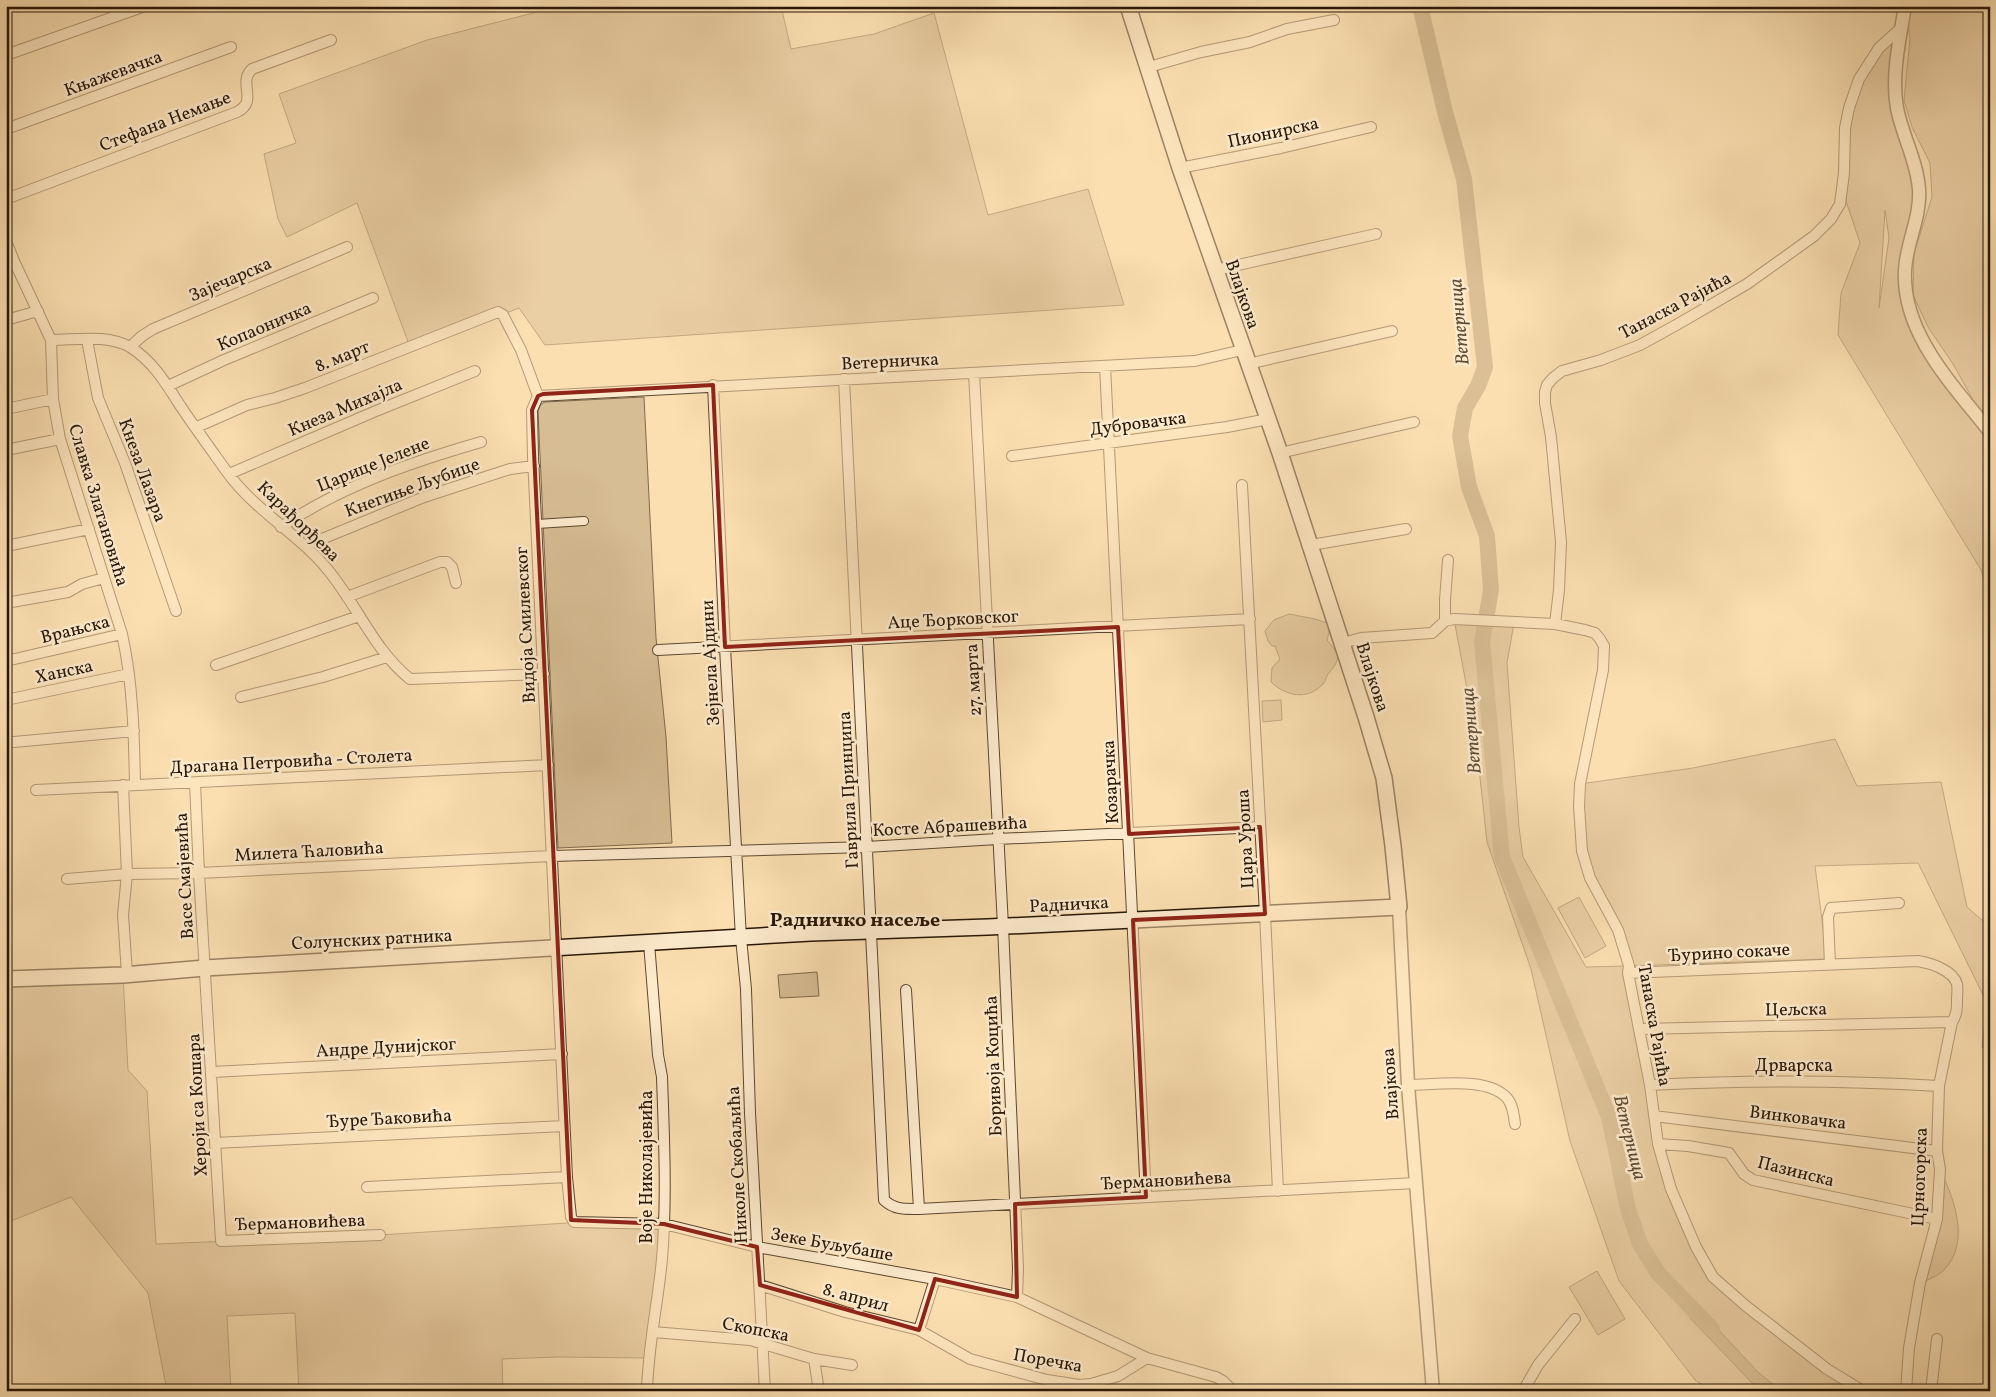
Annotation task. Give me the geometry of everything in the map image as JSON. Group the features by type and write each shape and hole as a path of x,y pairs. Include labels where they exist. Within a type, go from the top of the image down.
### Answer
{"main road":[{"name":"Влајкова","path":"1128,6 1180,168 1311,545 1384,778 1399,906"},
{"name":"Радничка","path":"741,938 812,933 1265,914 1399,906"},
{"name":"Солунских ратника","path":"6,979 127,974 557,947 741,938"}],"street":[{"path":"6,55 146,6"},
{"path":"1905,6 1896,68 1897,106 1919,189 1918,208 1905,270 1907,305 1923,342 1990,432"},
{"path":"1149,67 1201,52 1250,42 1287,29 1334,20"},
{"name":"Танаска Рајића","path":"1556,624 1561,542 1553,457 1544,392 1547,385 1562,371 1601,360 1640,345 1747,284 1814,236 1832,219 1840,204 1844,172 1845,128 1849,108 1860,80 1879,48 1902,27"},
{"name":"Стефана Немање","path":"6,199 237,112 248,102 246,77 252,69 331,40"},
{"name":"Књажевачка","path":"6,129 231,47"},
{"name":"Пионирска","path":"1180,168 1281,148 1371,127"},
{"path":"1216,270 1376,234"},
{"name":"Славка Златановића","path":"6,241 10,258 51,340 53,399 60,439 122,634 129,674 134,731 135,785"},
{"name":"Зајечарска","path":"130,347 153,329 347,247"},
{"name":"Копаоничка","path":"168,386 224,360 373,298"},
{"path":"6,320 38,311"},
{"name":"8. март","path":"196,427 246,405 305,388 498,312 503,315 521,350 538,396"},
{"name":"Ветерничка","path":"538,396 713,385 1195,361 1245,357 1392,331"},
{"name":"Карађорђева","path":"51,340 110,340 130,347 144,356 168,386 229,474 266,514 305,546 329,570 387,657 410,679 544,674"},
{"name":"Кнеза Лазара","path":"87,340 98,398 125,463 176,610"},
{"name":"Козарачка","path":"1105,366 1146,1197"},
{"name":"Кнеза Михајла","path":"229,474 376,410 475,370"},
{"name":"27. марта","path":"974,373 986,634 1003,926"},
{"name":"Гаврила Принципа","path":"844,379 884,1200"},
{"name":"Зејнела Ајдини","path":"713,385 741,938"},
{"name":"Видоја Смилевског","path":"538,396 532,410 557,947"},
{"path":"6,409 53,399"},
{"name":"Дубровачка","path":"1012,456 1227,427 1268,419"},
{"path":"1280,454 1414,422"},
{"path":"6,450 60,439"},
{"name":"Царице Јелене","path":"281,527 322,500 353,486 442,453 481,442"},
{"name":"Кнегиње Љубице","path":"305,546 424,497 510,469 534,466"},
{"name":"Цара Уроша","path":"1242,485 1278,1191"},
{"path":"537,524 584,521"},
{"path":"1311,545 1406,528"},
{"path":"6,546 88,529"},
{"path":"1343,643 1361,638 1432,633 1450,620 1445,600 1448,560"},
{"path":"347,597 440,562 447,562 452,567 456,583"},
{"path":"6,603 68,592 82,584 104,578"},
{"path":"216,665 360,616"},
{"name":"Аце Ђорковског","path":"658,650 1250,619"},
{"name":"Танаска Рајића","path":"1450,620 1556,624 1594,633 1604,646 1603,670 1580,784 1579,806 1585,866 1618,930 1629,966 1628,973 1650,1085 1658,1144 1681,1214 1696,1247 1714,1277 1746,1306 1827,1369 1863,1391"},
{"name":"Врањска","path":"6,662 122,634"},
{"path":"241,697 323,677 387,657"},
{"name":"Ханска","path":"6,700 129,674"},
{"path":"14,742 134,731"},
{"name":"Драгана Петровића - Столета","path":"36,790 548,765"},
{"name":"Васе Смајевића","path":"195,783 205,968"},
{"path":"123,785 127,874 123,915 127,974"},
{"name":"Косте Абрашевића","path":"552,856 867,846 1260,827"},
{"name":"Милета Ћаловића","path":"67,879 127,874 199,873 552,856"},
{"path":"1830,964 1828,917 1831,908 1899,904"},
{"name":"Влајкова","path":"1399,906 1408,1085 1433,1391"},
{"name":"Боривоја Коцића","path":"1003,926 1015,1204"},
{"name":"Николе Скобаљића","path":"741,938 746,990 765,1391"},
{"name":"Воје Николајевића","path":"648,1391 648,1358 653,1332 664,1224 662,1076 658,1055 649,943"},
{"path":"367,1187 567,1177 557,947"},
{"name":"Ђурино сокаче","path":"1628,973 1918,961 1934,965 1946,971 1957,983 1956,1017 1952,1022"},
{"name":"Хероји са Кошара","path":"205,968 221,1241"},
{"path":"906,990 918,1209"},
{"name":"Цељска","path":"1640,1029 1952,1022"},
{"name":"Црногорска","path":"1906,1391 1908,1348 1920,1283 1937,1219 1940,1169 1937,1151 1939,1086 1952,1022"},
{"name":"Андре Дунијског","path":"212,1072 562,1054"},
{"name":"Дрварска","path":"1650,1085 1715,1081 1786,1080 1876,1082 1939,1086"},
{"path":"1408,1085 1467,1084 1488,1086 1507,1099 1515,1124"},
{"name":"Винковачка","path":"1654,1116 1937,1151"},
{"name":"Ђуре Ђаковића","path":"215,1143 564,1126"},
{"name":"Пазинска","path":"1658,1144 1688,1146 1729,1153 1744,1174 1753,1180 1937,1219"},
{"name":"Зеке Буљубаше","path":"567,1177 570,1217 574,1222 664,1224 757,1247 936,1279 1017,1297 1146,1358 1216,1377 1233,1391"},
{"name":"Ђермановићева","path":"884,1200 892,1207 918,1209 1416,1183"},
{"path":"1015,1204 1018,1268 1017,1297"},
{"name":"Ђермановићева","path":"221,1241 380,1235"},
{"path":"919,1330 936,1279"},
{"name":"8. април","path":"760,1285 846,1312 919,1330 943,1344"},
{"path":"1523,1391 1538,1365 1575,1318"},
{"name":"Скопска","path":"653,1332 750,1340 814,1359 852,1364"},
{"path":"1930,1391 1937,1339"},
{"name":"Поречка","path":"943,1344 976,1361 1047,1380 1079,1384 1105,1381 1118,1376 1146,1358"},
{"path":"814,1359 819,1391"},
{"path":"1985,1391 1990,1389"}],"highlighted area":[{"path":"713,385 725,647 1118,627 1129,834 1260,827 1265,914 1133,920 1146,1197 1015,1204 1017,1297 935,1279 919,1330 760,1285 757,1247 664,1224 571,1220 532,410 538,396 543,394"}],"shaded area":[{"path":"561,6 781,6 791,49 874,34 934,13 988,215 1088,189 1124,305 545,345 519,308 411,350 357,203 287,237 278,219 264,154 296,143 279,94 427,40"},
{"path":"1906,6 1990,6 1990,430 1953,364 1928,327 1913,295 1914,253 1932,197 1930,163 1912,127 1904,100 1910,39"},
{"path":"1902,27 1895,91 1916,173 1909,248 1915,325 1990,432 1990,599 1981,570 1838,335 1841,293 1860,243 1842,189 1845,128 1859,79","holes":["1885,210 1889,238 1879,308"]},
{"path":"644,397 656,638 666,737 672,843 558,848 538,411 541,404 545,402"},
{"path":"1289,614 1327,623 1330,628 1327,640 1338,654 1336,663 1325,682 1317,689 1303,695 1283,691 1271,682 1272,668 1280,659 1275,646 1272,646 1268,641 1265,631 1274,620"},
{"path":"1454,619 1514,623 1507,663 1519,827 1523,857 1586,967 1628,966 1585,866 1580,784 1693,768 1835,739 1857,786 1941,782 1967,907 1990,927 1990,1047 1982,1047 1987,1003 1918,863 1815,866 1827,959 1629,966 1665,1168 1713,1277 1863,1391 1712,1391 1695,1380 1619,1281 1570,1141 1531,969 1487,842 1475,732"},
{"path":"1281,700 1282,720 1263,722 1262,701"},
{"path":"1579,897 1606,946 1585,958 1558,908"},
{"path":"817,972 819,996 780,998 778,975"},
{"path":"123,975 128,1070 147,1091 156,1244 380,1235 567,1223 664,1224 648,1358 558,1357 502,1359 503,1391 299,1391 295,1313 227,1316 231,1391 167,1391 148,1293 71,1197 6,1223 6,979"},
{"path":"1940,1169 1955,1207 1958,1234 1957,1247 1952,1259 1944,1270 1920,1283 1930,1252"},
{"path":"1597,1271 1625,1319 1598,1335 1569,1287"},
{"path":"1700,1310 1758,1372 1781,1391 1760,1391 1690,1318"}],"waterway":[{"name":"Ветерница","path":"1420,6 1445,112 1464,179 1485,367 1478,386 1465,408 1460,436 1469,487 1487,536 1491,590 1482,642 1502,857 1609,1117 1628,1209 1640,1244 1658,1273 1712,1329"}],"district":[{"name":"Радничко насеље","path":"855,919"}]}
